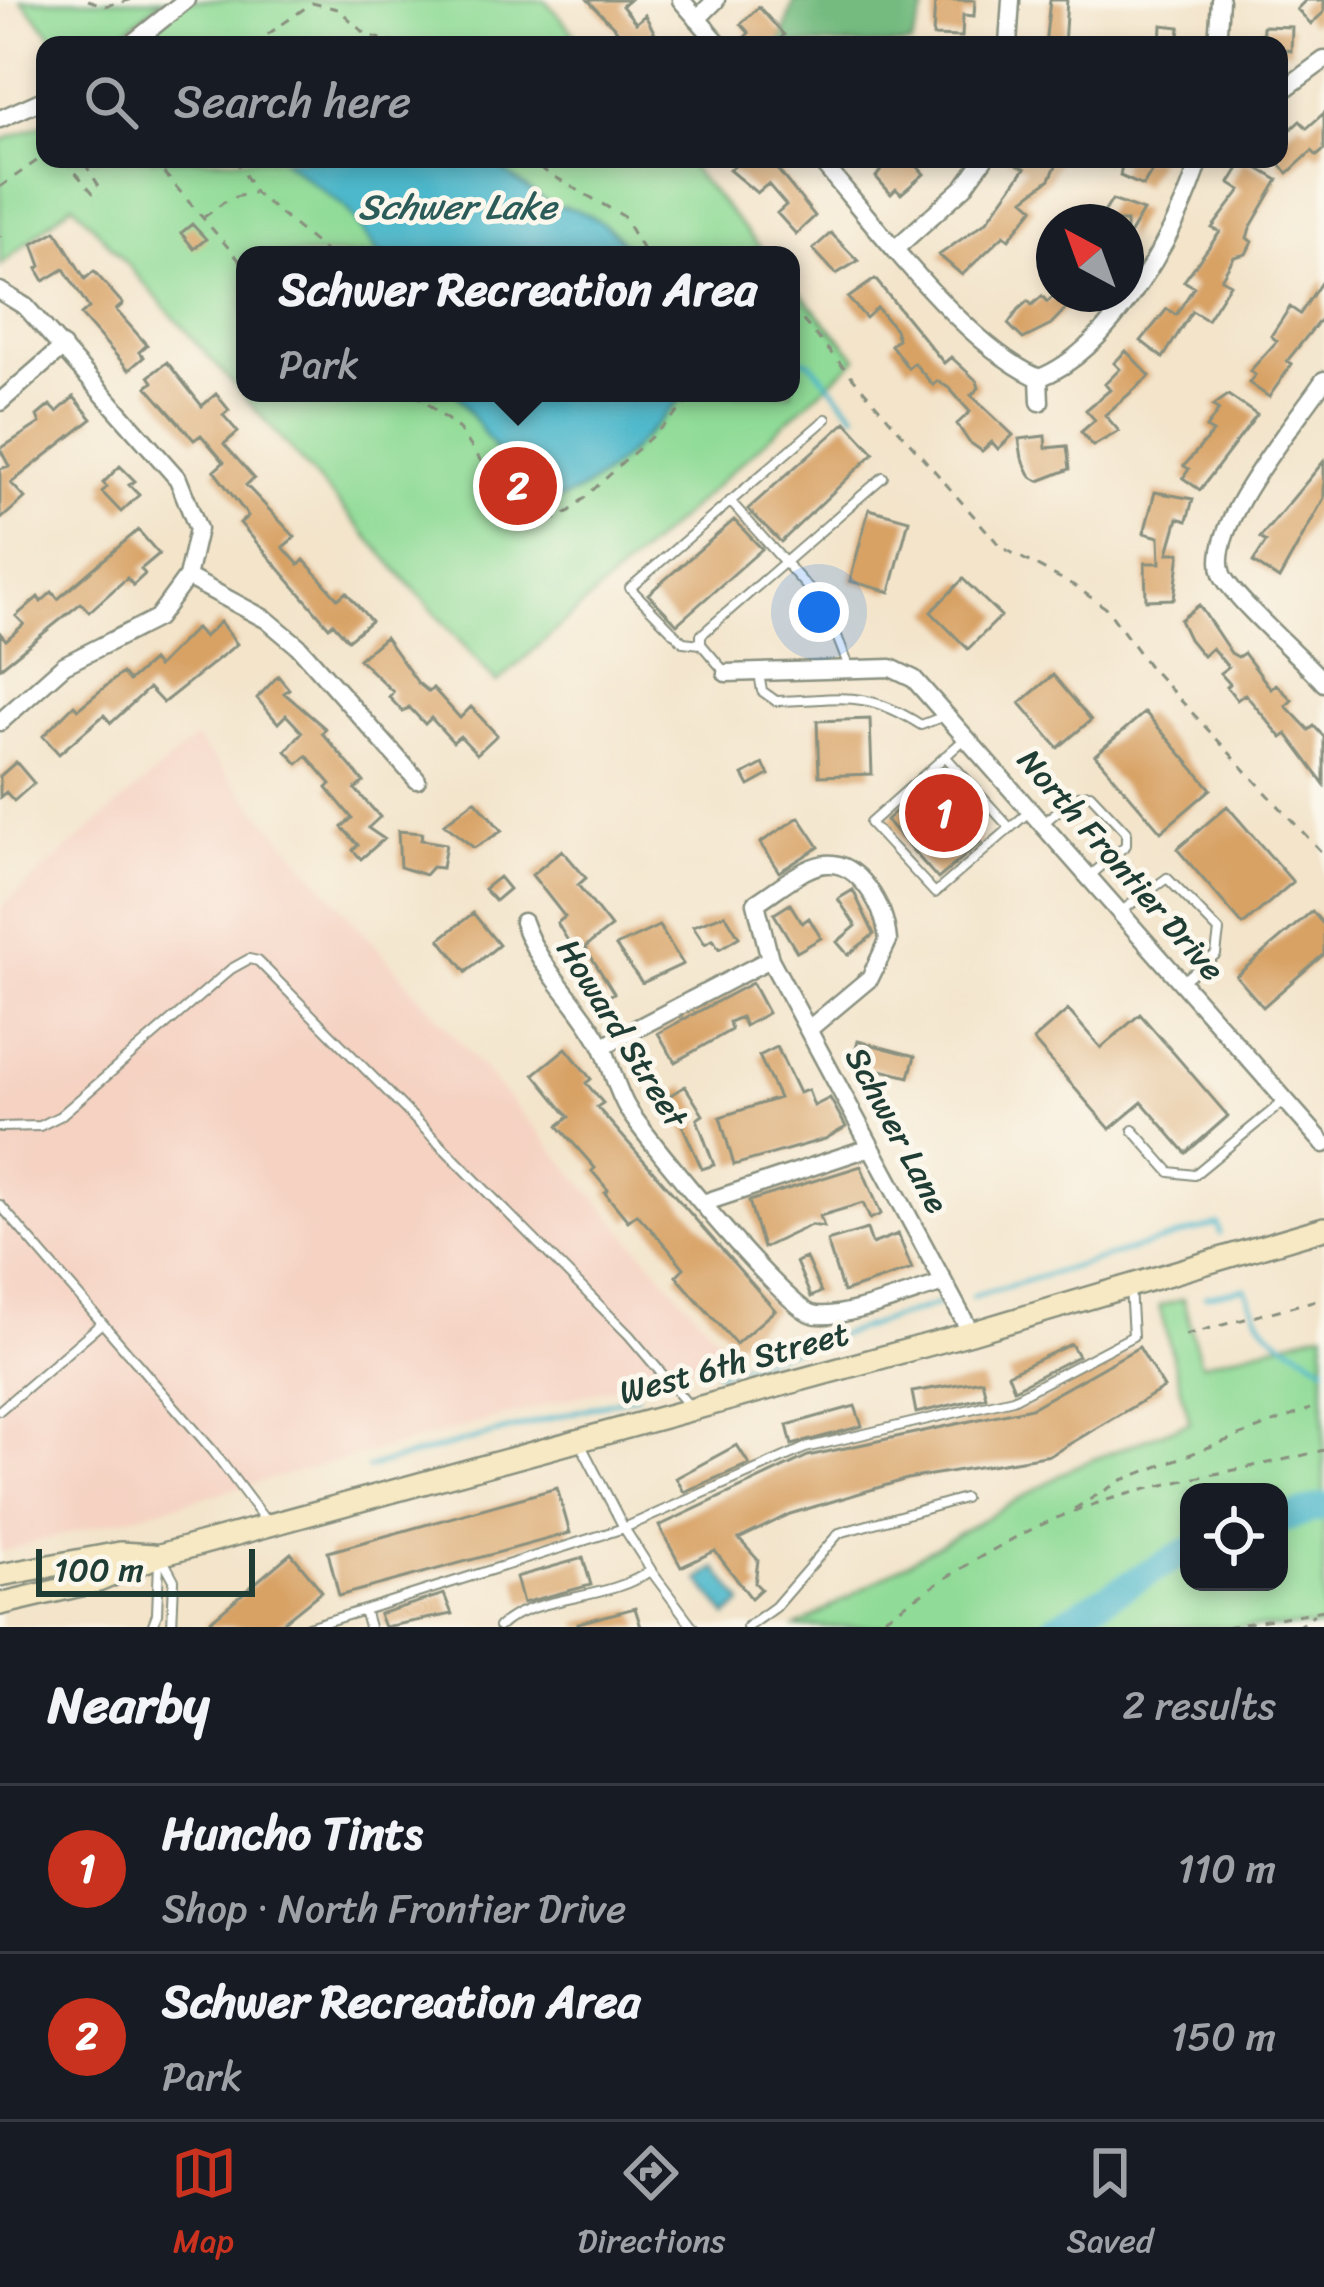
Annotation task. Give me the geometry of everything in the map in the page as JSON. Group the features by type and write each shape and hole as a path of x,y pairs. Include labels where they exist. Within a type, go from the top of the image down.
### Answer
{"main road":[{"name":"West 6th Street","path":"0,1604 98,1581 160,1555 971,1333 1324,1228"},
{"name":"West 6th Street","path":"0,1575 120,1553 160,1555"}],"street":[{"path":"141,36 186,0"},
{"path":"681,0 712,36"},
{"path":"697,19 716,0"},
{"path":"1008,36 1010,0"},
{"path":"1218,36 1220,0"},
{"path":"1288,86 1324,60"},
{"path":"0,119 36,103"},
{"path":"827,168 986,340 1019,369 1039,378"},
{"path":"896,248 964,187 978,168"},
{"path":"1039,378 1083,346 1150,269 1179,223 1197,168"},
{"path":"0,291 26,307 178,479 198,529 187,577 157,618 64,665 0,722"},
{"path":"0,402 63,347"},
{"path":"1039,378 1040,402"},
{"path":"1324,380 1227,520 1219,554 1222,575 1324,683"},
{"path":"187,577 267,620 298,646 417,780"},
{"name":"North Frontier Drive","path":"726,673 890,668 914,679 1123,910 1324,1144"},
{"name":"Schwer Lane","path":"770,959 756,902 833,860 846,863 876,900 888,941 870,978 809,1029 971,1333"},
{"name":"Howard Street","path":"523,922 541,966 603,1046 608,1073 628,1111 768,1277 814,1315 944,1283"},
{"path":"603,1046 770,959 809,1029"},
{"path":"706,1202 871,1147"}],"lane":[{"path":"701,644 683,642 630,588 826,419"},
{"path":"726,673 701,644 701,635 883,477"},
{"path":"730,502 826,608 849,668"},
{"path":"759,674 762,691 776,701 865,697 891,705 921,725 949,714"},
{"path":"968,736 870,823 935,893 1010,828 1090,794 1126,832 1126,845 1091,875"},
{"path":"945,756 1010,828"},
{"path":"1123,910 1167,878 1219,931 1216,954 1183,981"},
{"path":"0,1127 40,1126 60,1116 231,969 249,959 258,961 629,1335 692,1409"},
{"path":"1133,1130 1170,1172 1194,1175 1286,1100"},
{"path":"0,1205 213,1451 268,1525"},
{"path":"308,1627 624,1528 805,1448 1013,1399 1133,1336 1130,1287"},
{"path":"0,1410 102,1322"},
{"path":"579,1439 624,1528 693,1627"},
{"path":"747,1627 775,1606 839,1533 964,1498"},
{"path":"152,1627 160,1555"},
{"path":"160,1555 174,1580 172,1627"},
{"path":"499,1627 516,1614 633,1583 651,1570"},
{"path":"364,1610 368,1627"}],"path":[{"path":"88,0 105,6 130,0"},
{"path":"338,9 345,0"},
{"path":"265,36 311,3 338,9 371,36"},
{"path":"0,187 36,161"},
{"path":"72,168 93,193 99,186 88,168"},
{"path":"160,168 236,256"},
{"path":"240,168 255,193 319,246"},
{"path":"540,168 623,216 641,246"},
{"path":"203,218 230,198 255,193"},
{"path":"800,318 1001,547 1073,584 1106,608 1148,664 1324,855"},
{"path":"425,402 459,429 518,515 538,528 570,511 689,402"},
{"path":"1185,1335 1324,1298"},
{"path":"870,1627 958,1570 1122,1480 1310,1409"},
{"path":"1067,1514 1172,1481 1324,1450"},
{"path":"1226,1627 1324,1610"},
{"path":"1296,1627 1316,1613"}],"shaded area":[{"path":"195,738 732,1355 0,1552 0,908"}],"green space":[{"path":"21,0 162,0 119,36 52,36"},
{"path":"168,0 545,0 576,36 126,36"},
{"path":"794,0 928,0 914,36 783,36"},
{"path":"36,127 36,168 691,168 759,246 236,246 236,388 73,203 0,266 0,141"},
{"path":"800,293 857,358 497,683 249,402 800,402"},
{"path":"1183,1299 1201,1364 1324,1331 1324,1627 796,1627 1076,1466 1190,1422 1159,1306"}],"water":[{"name":"Schwer Lake","path":"293,168 499,168 552,206 598,220 625,246 373,246 345,207"},
{"path":"462,402 678,402 640,442 585,488 545,503 524,491"},
{"path":"716,1568 743,1603 727,1616 699,1580"}],"building":[{"path":"588,0 629,0 622,6 636,23 645,15 656,36 622,36"},
{"path":"935,0 975,0 974,16 963,15 962,36 933,36"},
{"path":"1050,0 1067,0 1065,36 1046,36"},
{"path":"1306,0 1324,0 1324,12 1311,24 1297,9"},
{"path":"759,7 784,35 746,36 749,33 741,24"},
{"path":"1162,25 1180,27 1179,36 1161,36"},
{"path":"1263,26 1292,27 1291,51 1288,36 1262,36"},
{"path":"1324,113 1324,150 1317,156 1312,151 1288,173 1283,168 1288,168 1288,132 1300,121 1307,128"},
{"path":"776,168 815,216 796,234 777,213 786,205 768,184 757,193 729,170"},
{"path":"882,168 919,168 924,174 901,194 896,189 891,194 876,177"},
{"path":"1025,168 1055,168 1050,179 1024,199 1034,208 1009,239 1004,235 962,275 939,255 987,221"},
{"path":"1121,168 1154,168 1143,186 1120,176"},
{"path":"1239,168 1258,168 1278,180 1250,228 1247,238 1252,242 1246,254 1234,257 1221,279 1230,284 1207,320 1192,311 1163,358 1141,341 1167,309 1176,315 1194,287 1184,281 1220,232 1212,228 1241,190 1230,183"},
{"path":"192,224 206,239 194,249 181,233"},
{"path":"56,231 85,279 94,271 123,304 116,310 147,345 139,352 144,357 129,370 81,315 89,308 64,269 44,281 37,269 41,266 33,244"},
{"path":"831,233 858,261 836,274 813,249"},
{"path":"1324,278 1324,315 1287,361 1292,364 1269,397 1249,383 1255,375 1250,371 1277,341 1271,336 1290,307 1300,314"},
{"path":"875,279 944,363 951,357 977,381 979,388 971,395 1013,435 998,449 992,442 982,451 969,442 957,424 970,412 949,388 937,381 933,385 914,363 908,368 891,345 898,339 895,329 877,308 866,318 848,298"},
{"path":"1028,301 1032,305 1036,301 1036,312 1063,312 1049,326 1023,339 1008,324"},
{"path":"1126,351 1150,376 1105,415 1119,431 1093,446 1081,432 1095,420 1086,410 1110,390 1105,384 1120,369 1114,363"},
{"path":"167,362 202,406 216,394 229,410 223,415 238,432 224,444 254,478 246,485 295,537 283,547 299,565 304,560 338,599 346,592 371,621 348,640 333,623 329,627 240,523 248,516 214,471 224,462 201,435 194,440 147,387 153,382 149,376"},
{"path":"1228,395 1257,415 1200,490 1183,478 1189,469 1184,466 1213,432 1206,428 1219,410 1213,406"},
{"path":"74,397 92,419 11,483 25,498 0,520 0,469 9,466 0,449 40,423 37,416 50,405 57,412"},
{"path":"846,422 874,453 781,542 748,509"},
{"path":"1045,436 1046,448 1067,446 1070,469 1039,481 1031,477 1019,439"},
{"path":"1324,461 1324,498 1279,579 1253,562 1266,542 1260,538"},
{"path":"120,466 135,481 129,485 139,495 121,512 102,492 107,487 103,483"},
{"path":"1155,492 1193,499 1187,521 1178,518 1168,553 1180,553 1174,599 1146,600 1145,563 1160,563 1159,537 1144,533"},
{"path":"869,509 909,520 890,592 850,581"},
{"path":"734,520 762,549 677,624 648,594"},
{"path":"138,530 159,554 141,569 145,574 133,585 127,578 89,612 81,603 0,668 0,633 6,640 24,624 16,616 38,597 41,602 52,592 58,599"},
{"path":"963,579 1001,616 968,649 931,612"},
{"path":"1199,605 1231,653 1238,657 1244,653 1271,689 1276,684 1292,700 1286,706 1309,730 1314,726 1324,737 1324,784 1287,734 1282,738 1245,694 1237,700 1220,673 1228,667 1212,648 1203,656 1189,639 1180,620"},
{"path":"220,622 237,644 163,703 149,688 111,723 104,715 59,754 43,736 74,705 78,709 122,673 129,681 152,661 157,667 196,628 204,637"},
{"path":"385,637 418,683 429,692 433,688 460,718 471,707 497,735 477,754 460,736 453,742 431,718 425,724 409,707 403,712 389,697 393,692 359,659"},
{"path":"1053,675 1091,720 1058,748 1020,703"},
{"path":"278,676 289,689 284,693 326,729 322,733 364,782 355,789 380,817 368,828 384,839 361,859 353,850 358,845 342,827 352,818 327,788 331,784 307,756 298,764 286,751 302,732 286,715 278,723 257,698"},
{"path":"1145,712 1211,789 1161,832 1095,755"},
{"path":"870,719 872,774 819,776 817,721"},
{"path":"16,762 34,783 14,801 6,792 0,797 0,776"},
{"path":"763,764 769,775 749,786 743,775"},
{"path":"928,782 981,842 938,879 886,820"},
{"path":"475,800 502,831 474,848 444,824"},
{"path":"1227,806 1293,882 1243,925 1177,849"},
{"path":"799,817 819,847 779,872 760,843"},
{"path":"398,831 422,833 421,840 446,844 442,868 432,867 425,875 400,867"},
{"path":"562,850 586,878 578,885 611,927 585,947 614,993 604,999 557,923 565,917 532,875"},
{"path":"499,877 509,889 495,901 484,889"},
{"path":"853,890 874,934 848,955 837,942 856,926 838,899"},
{"path":"790,904 802,923 809,918 821,938 797,952 774,914"},
{"path":"1312,911 1324,925 1324,954 1263,1007 1236,976"},
{"path":"473,913 499,945 466,972 440,939"},
{"path":"725,914 739,937 719,949 713,939 705,944 693,926"},
{"path":"659,926 683,964 642,983 616,946"},
{"path":"752,983 768,1013 745,1026 741,1017 729,1022 731,1030 675,1062 658,1033"},
{"path":"1068,1010 1101,1048 1140,1014 1228,1116 1186,1153 1142,1102 1110,1129 1033,1040"},
{"path":"858,1041 915,1056 909,1077 852,1063"},
{"path":"777,1047 799,1093 808,1090 814,1106 830,1098 846,1127 825,1139 734,1165 720,1117 779,1098 759,1056"},
{"path":"566,1048 591,1079 586,1083 603,1103 597,1107 775,1310 736,1344 676,1276 684,1268 667,1247 637,1214 628,1221 605,1193 608,1190 592,1171 595,1168 558,1126 569,1117 534,1074"},
{"path":"685,1086 703,1115 697,1119 714,1165 702,1169 669,1096"},
{"path":"861,1166 881,1214 870,1219 863,1203 820,1216 824,1227 811,1225 763,1248 749,1201"},
{"path":"867,1229 872,1244 898,1234 912,1269 843,1292 827,1241"},
{"path":"806,1258 821,1292 811,1297 796,1262"},
{"path":"1071,1344 1078,1356 1014,1389 1008,1374"},
{"path":"1139,1347 1164,1388 1051,1455 907,1479 790,1514 739,1539 758,1560 755,1583 761,1589 751,1598 715,1551 681,1567 659,1526 808,1456 1031,1408"},
{"path":"982,1380 986,1397 916,1413 912,1392"},
{"path":"855,1406 862,1426 792,1445 787,1425"},
{"path":"737,1445 749,1464 684,1492 676,1478"},
{"path":"557,1488 570,1533 339,1596 328,1552"},
{"path":"291,1553 322,1591 277,1627 203,1627"},
{"path":"583,1558 591,1585 523,1603 516,1577"},
{"path":"444,1594 452,1614 384,1627 379,1614"},
{"path":"635,1608 641,1627 579,1627 578,1623"}],"waterway":[{"path":"800,359 810,362 855,414"},
{"path":"972,1297 1218,1224 1220,1234"},
{"path":"1205,1296 1245,1288 1268,1330 1324,1366"},
{"path":"717,1373 939,1304"},
{"path":"367,1468 637,1395"},
{"path":"1288,1517 1324,1506"},
{"path":"1054,1627 1180,1555"}],"place":[{"name":"Schwer Recreation Area","path":"518,486"},
{"name":"Huncho Tints","path":"944,813"}]}
